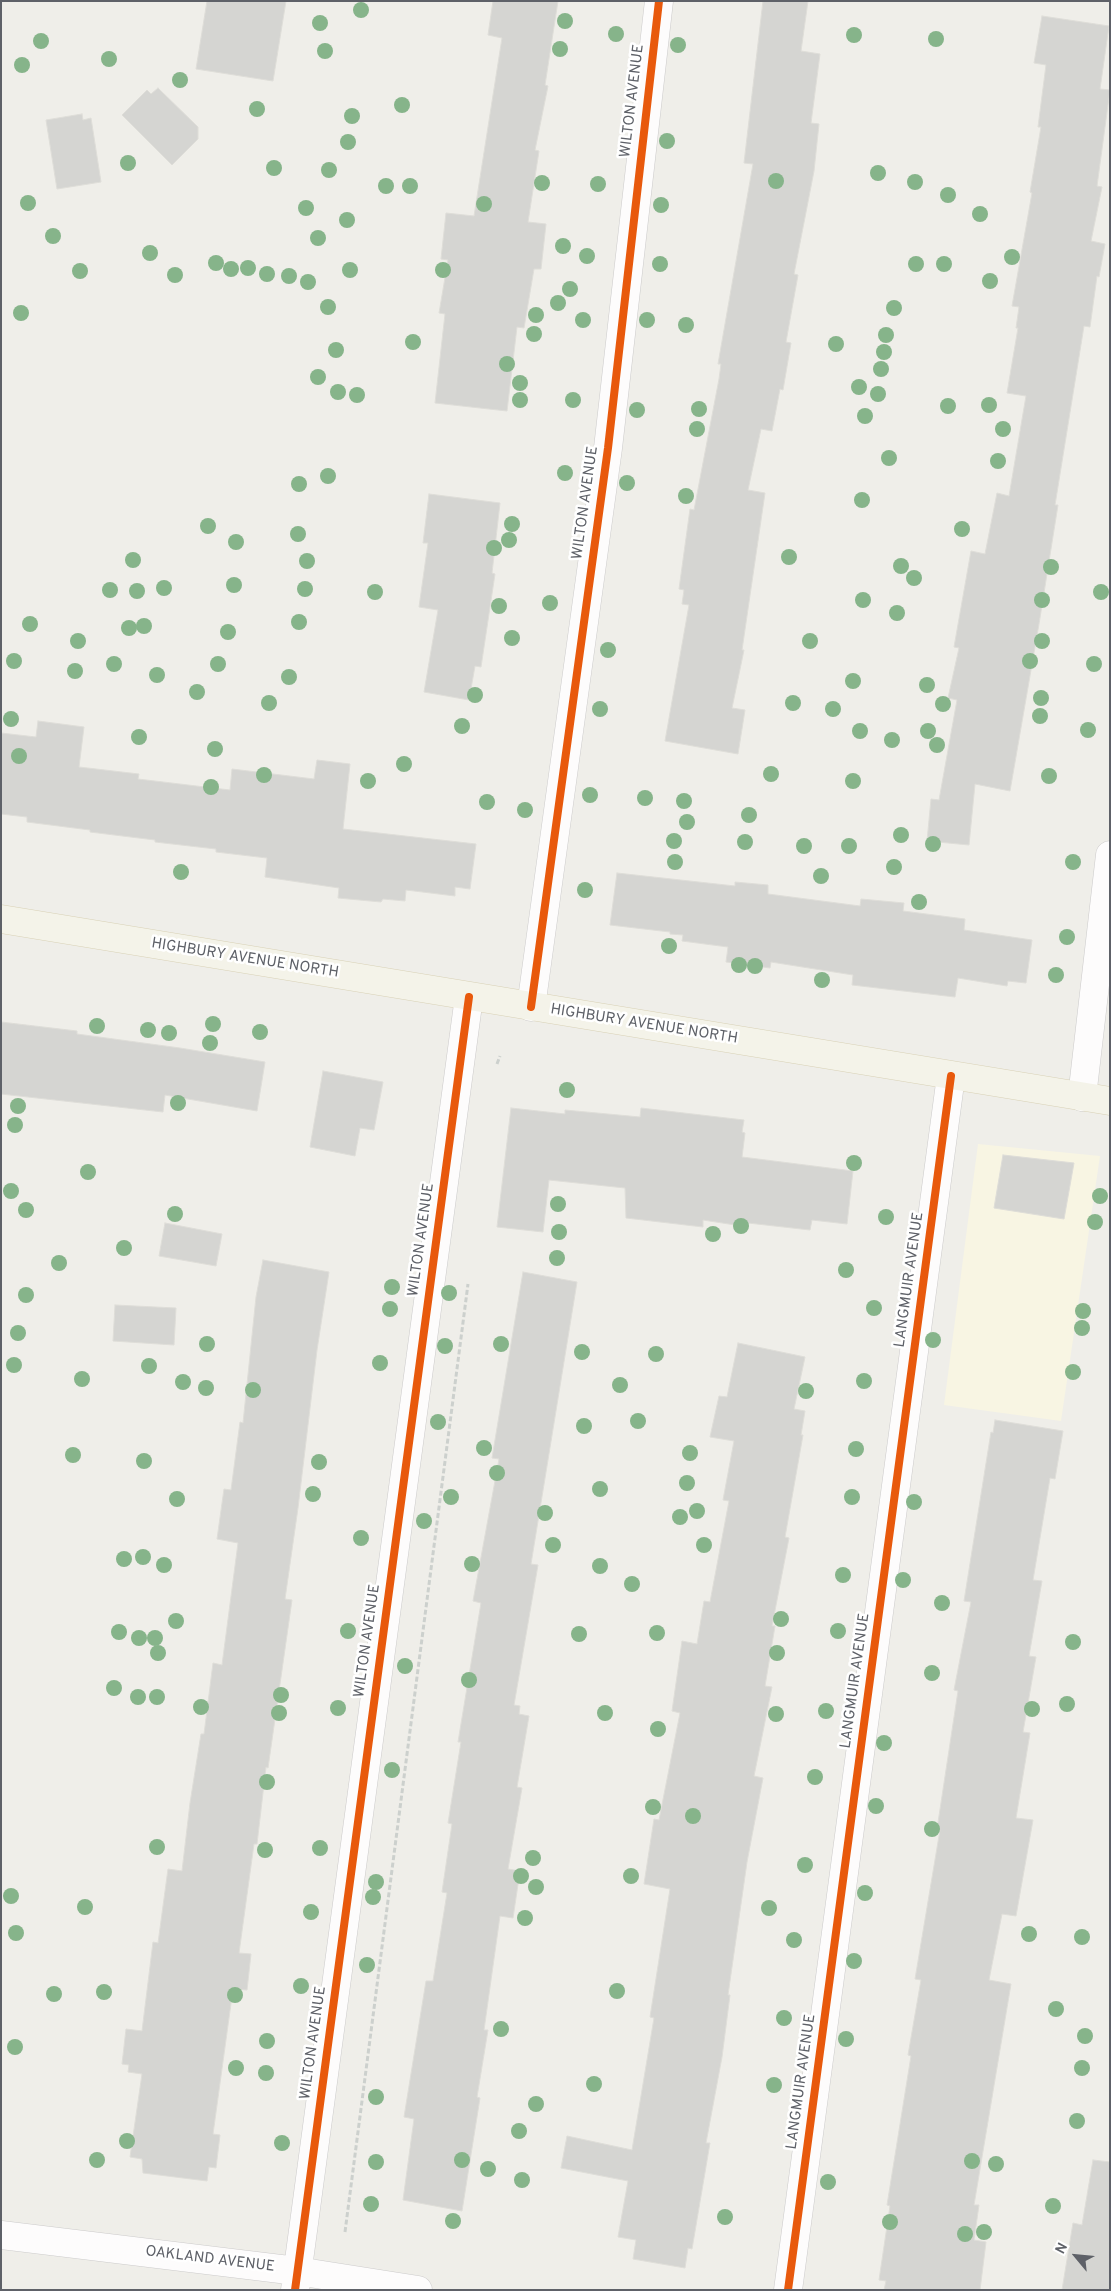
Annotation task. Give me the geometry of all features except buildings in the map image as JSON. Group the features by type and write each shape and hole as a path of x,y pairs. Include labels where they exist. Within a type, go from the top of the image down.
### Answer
{"main road":[{"name":"HIGHBURY AVENUE NORTH","path":"1,919 1110,1101"}],"street":[{"name":"WILTON AVENUE","path":"531,1006 609,438 658,1"},
{"path":"1082,1097 1110,855"},
{"name":"WILTON AVENUE","path":"296,2280 469,997"},
{"name":"LANGMUIR AVENUE","path":"788,2290 951,1076"},
{"name":"OAKLAND AVENUE","path":"1,2235 296,2280 418,2290"}],"path":[{"path":"496,1066 500,1056"},
{"path":"345,2232 469,1274"}],"shaded area":[{"path":"978,1144 1100,1156 1061,1421 944,1405"}],"cycle path":[{"path":"531,1007 608,448 659,1"},
{"path":"295,2290 469,997"},
{"path":"788,2290 951,1076"}]}
